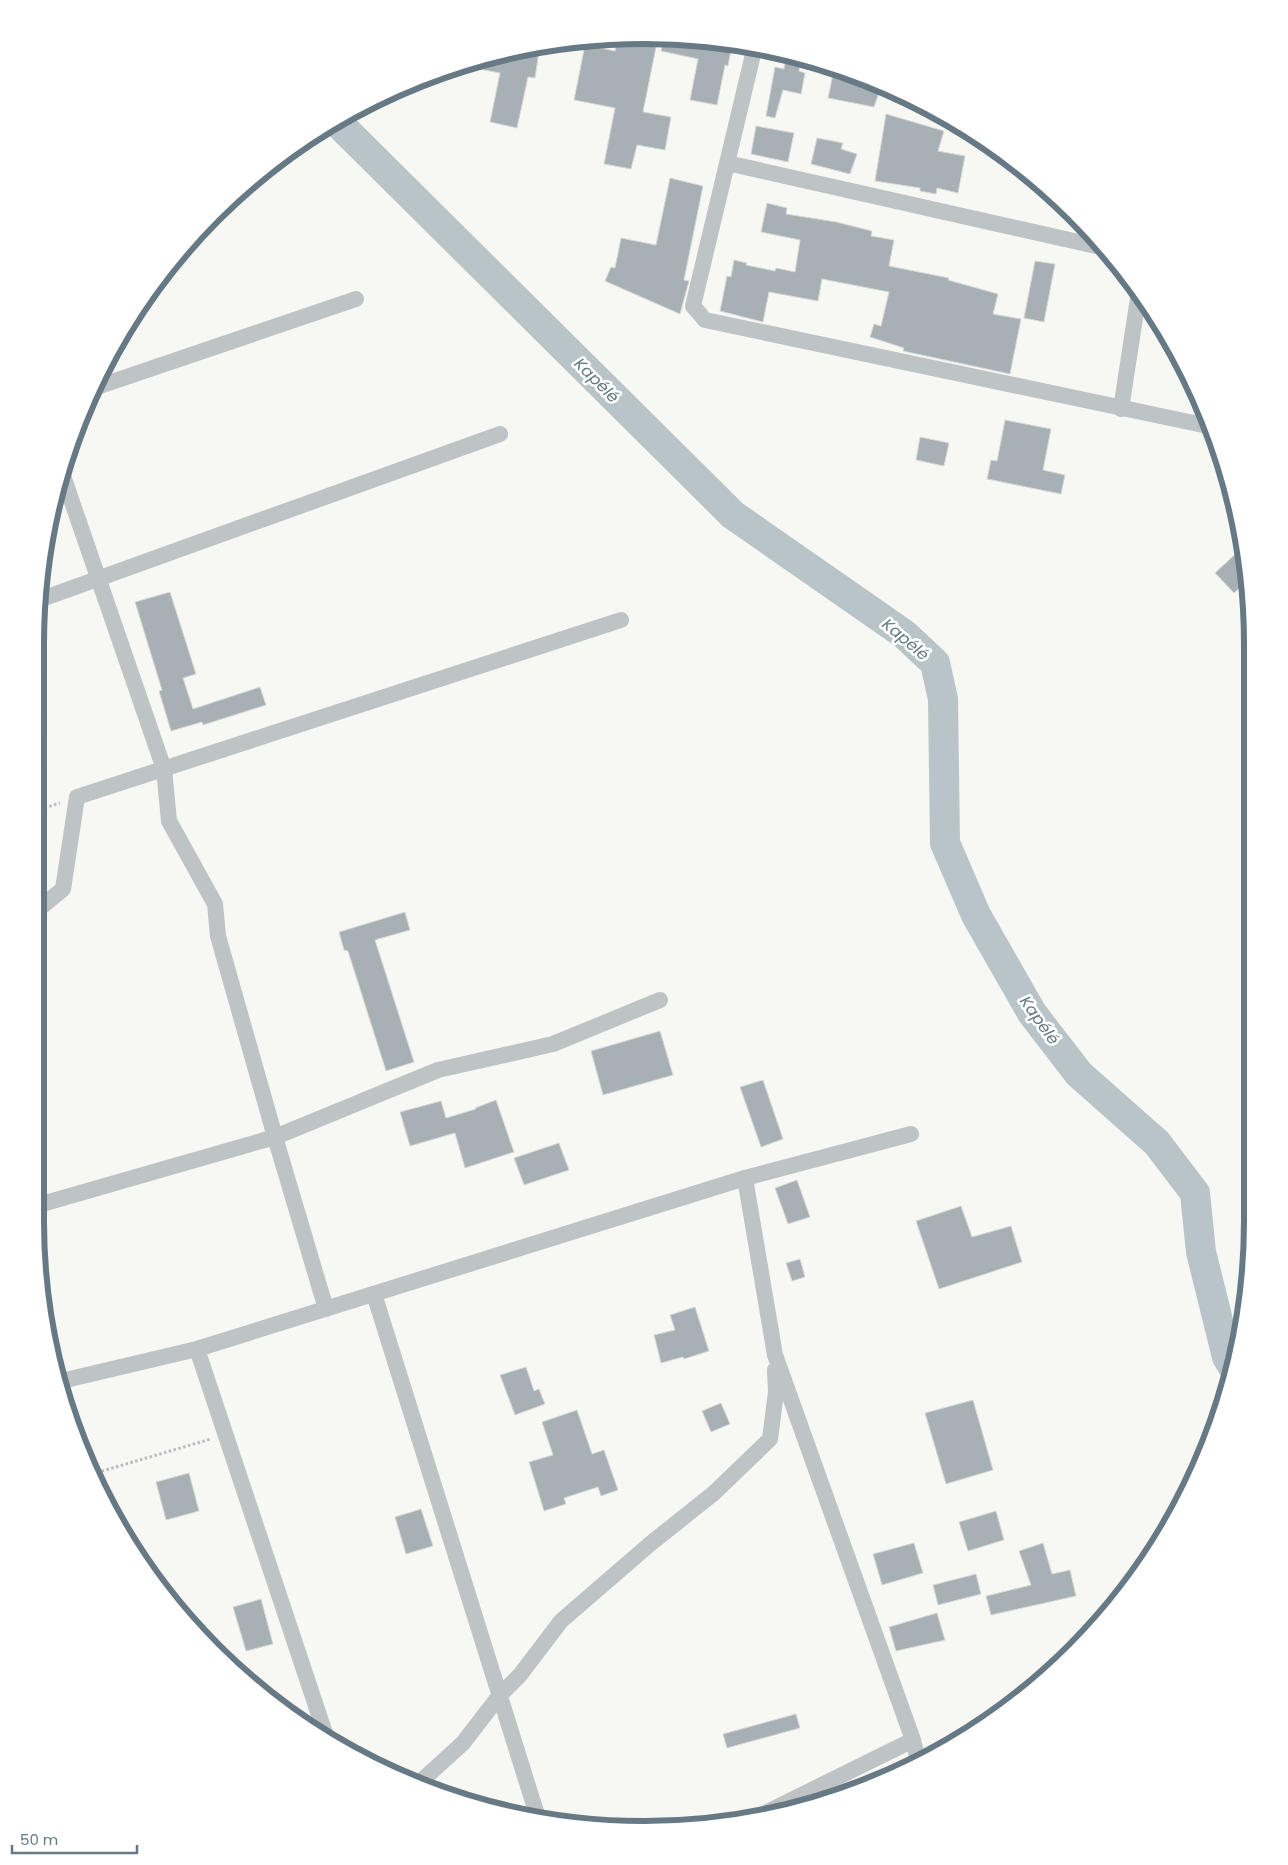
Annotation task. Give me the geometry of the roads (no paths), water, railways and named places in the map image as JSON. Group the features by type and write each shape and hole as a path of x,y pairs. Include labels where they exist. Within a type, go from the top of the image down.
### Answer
{"street":[{"path":"753,54 693,306 705,320 1203,425"},
{"path":"727,163 1092,245"},
{"path":"103,385 356,300"},
{"path":"1121,409 1137,303"},
{"path":"46,598 500,434"},
{"path":"66,484 164,769 168,821 215,904 218,936 326,1309"},
{"path":"44,905 63,889 77,798 621,620"},
{"path":"44,1203 275,1136 438,1070 553,1044 660,1000"},
{"path":"65,1380 197,1349 745,1178 911,1134"},
{"path":"423,1779 463,1743 500,1695 520,1675 561,1621 650,1544 714,1493 770,1439 776,1392 775,1355 745,1178"},
{"path":"374,1294 536,1811"},
{"path":"197,1349 322,1727"},
{"path":"775,1355 916,1755"},
{"path":"780,1805 912,1740"}],"waterway":[{"name":"Kapélé","path":"341,126 733,515 904,634 935,663 943,699 945,843 976,915 1032,1013 1079,1074 1157,1143 1195,1193 1201,1252 1228,1359"}]}
